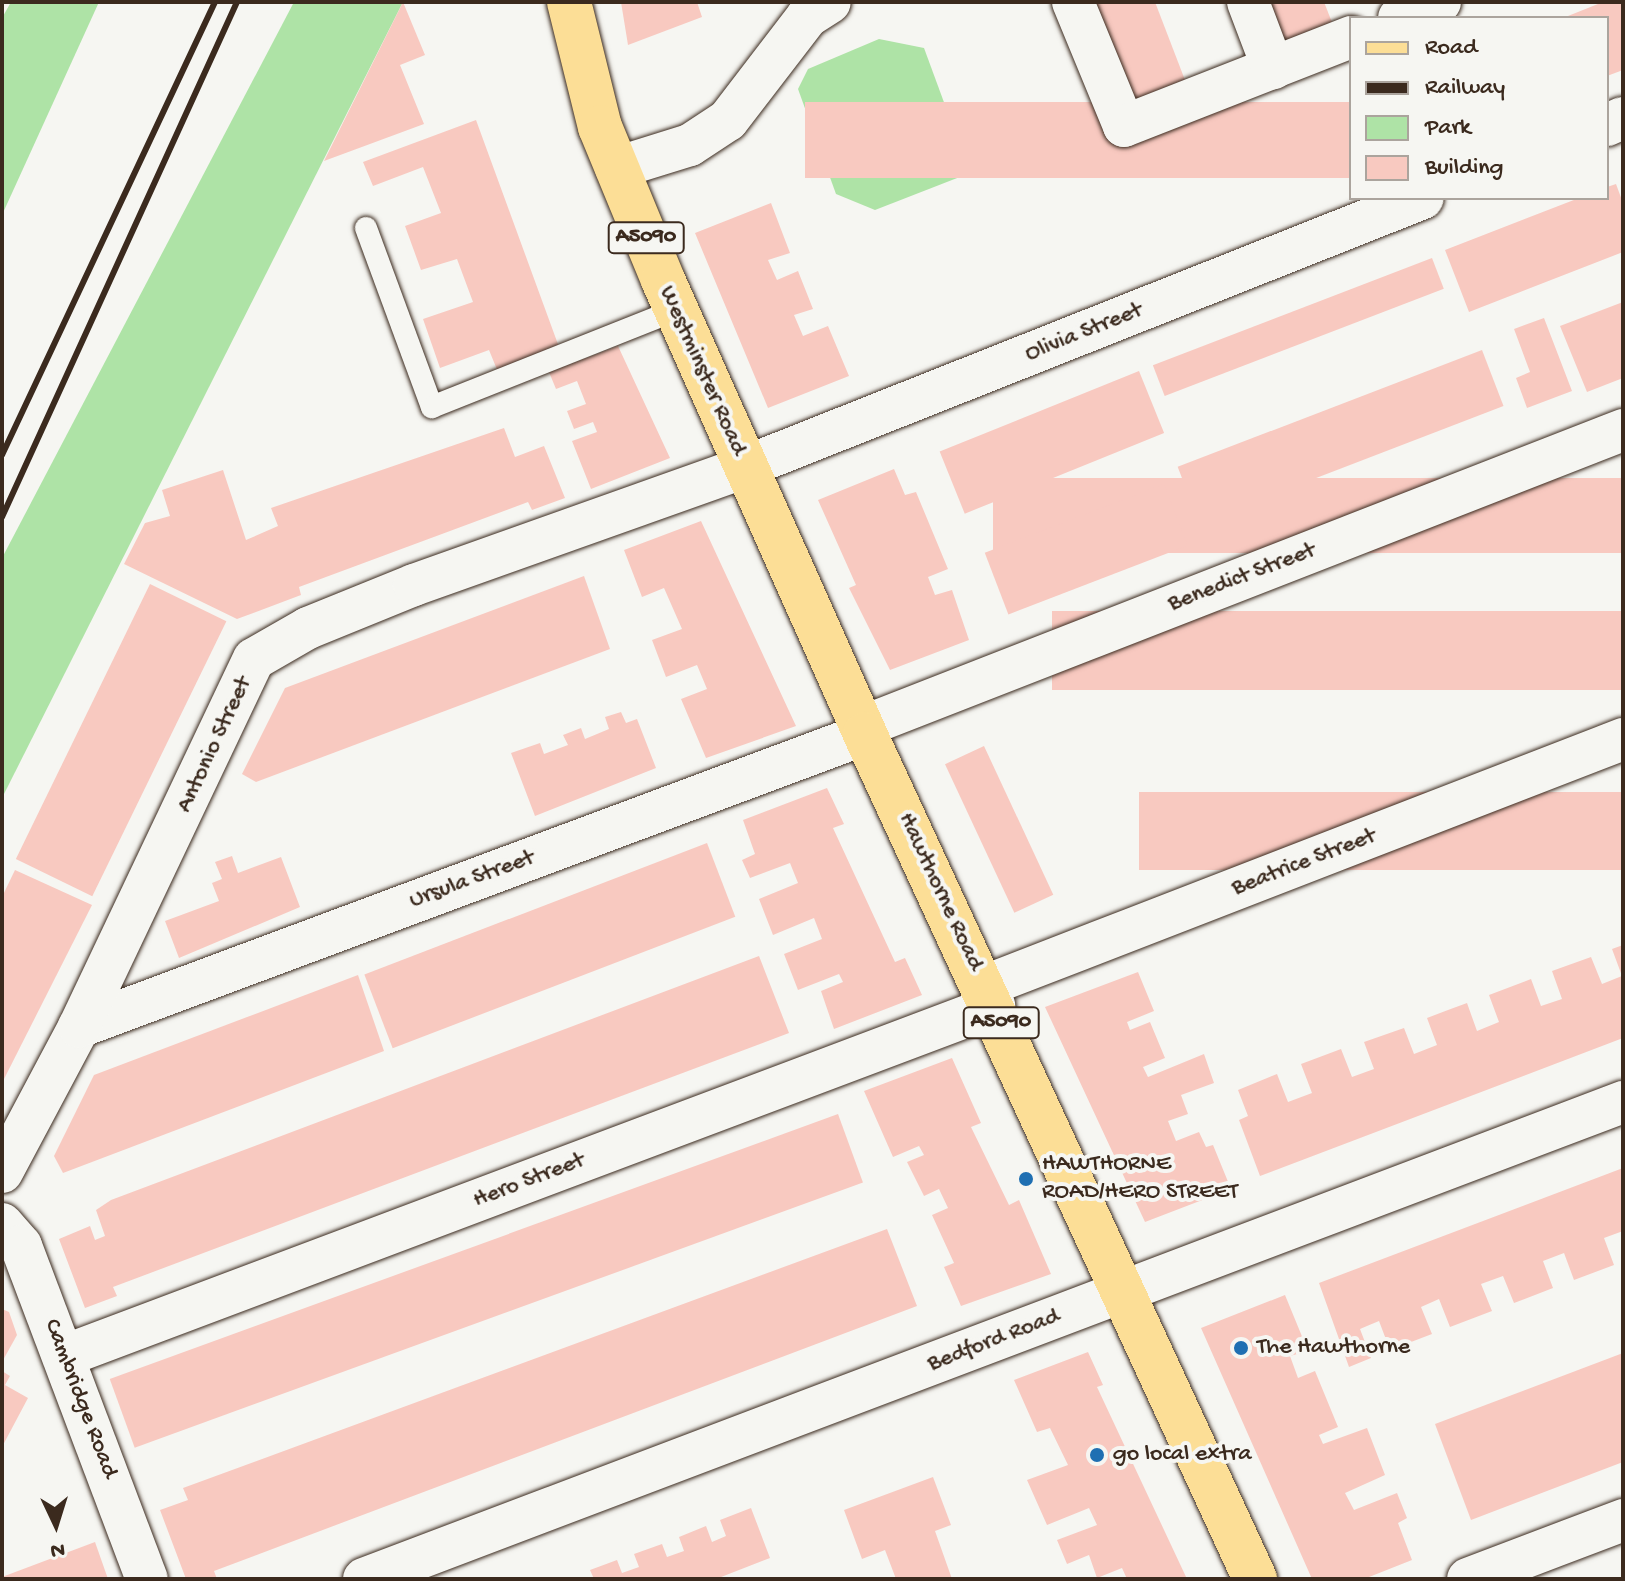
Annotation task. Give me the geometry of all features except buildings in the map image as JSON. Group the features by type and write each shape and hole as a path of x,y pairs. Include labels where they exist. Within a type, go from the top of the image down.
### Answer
{"main road":[{"name":"Westminster Road","path":"569,2 616,168 745,467"},
{"name":"Hawthorne Road","path":"745,467 863,730 989,996 1120,1294 1255,1579"}],"street":[{"path":"616,168 690,145 728,120 807,17 830,2"},
{"path":"1073,2 1124,126 1349,38"},
{"path":"1248,2 1273,68"},
{"name":"Olivia Street","path":"745,467 1418,200"},
{"name":"Benedict Street","path":"863,730 1623,430"},
{"name":"Antonio Street","path":"2,1172 79,1027 254,659 308,628 414,585 745,467"},
{"name":"Ursula Street","path":"79,1027 863,730"},
{"name":"Beatrice Street","path":"989,996 1623,739"},
{"name":"Hero Street","path":"64,1356 989,996"},
{"name":"Bedford Road","path":"364,1579 1623,1102"},
{"name":"Cambridge Road","path":"2,1224 21,1246 147,1579"},
{"path":"1468,1579 1623,1520"}],"lane":[{"path":"366,228 432,407 676,310"}],"green space":[{"path":"11,2 99,2 2,215 2,18"},
{"path":"294,2 403,2 2,798 2,558"},
{"path":"879,39 924,48 970,173 875,210 836,194 798,89 808,69"}],"railway":[{"path":"2,455 215,2"},
{"path":"2,517 237,2"}],"place":[{"name":"HAWTHORNE ROAD/HERO STREET","path":"1026,1179"},
{"name":"The Hawthorne","path":"1241,1348"},
{"name":"go local extra","path":"1097,1455"}]}
